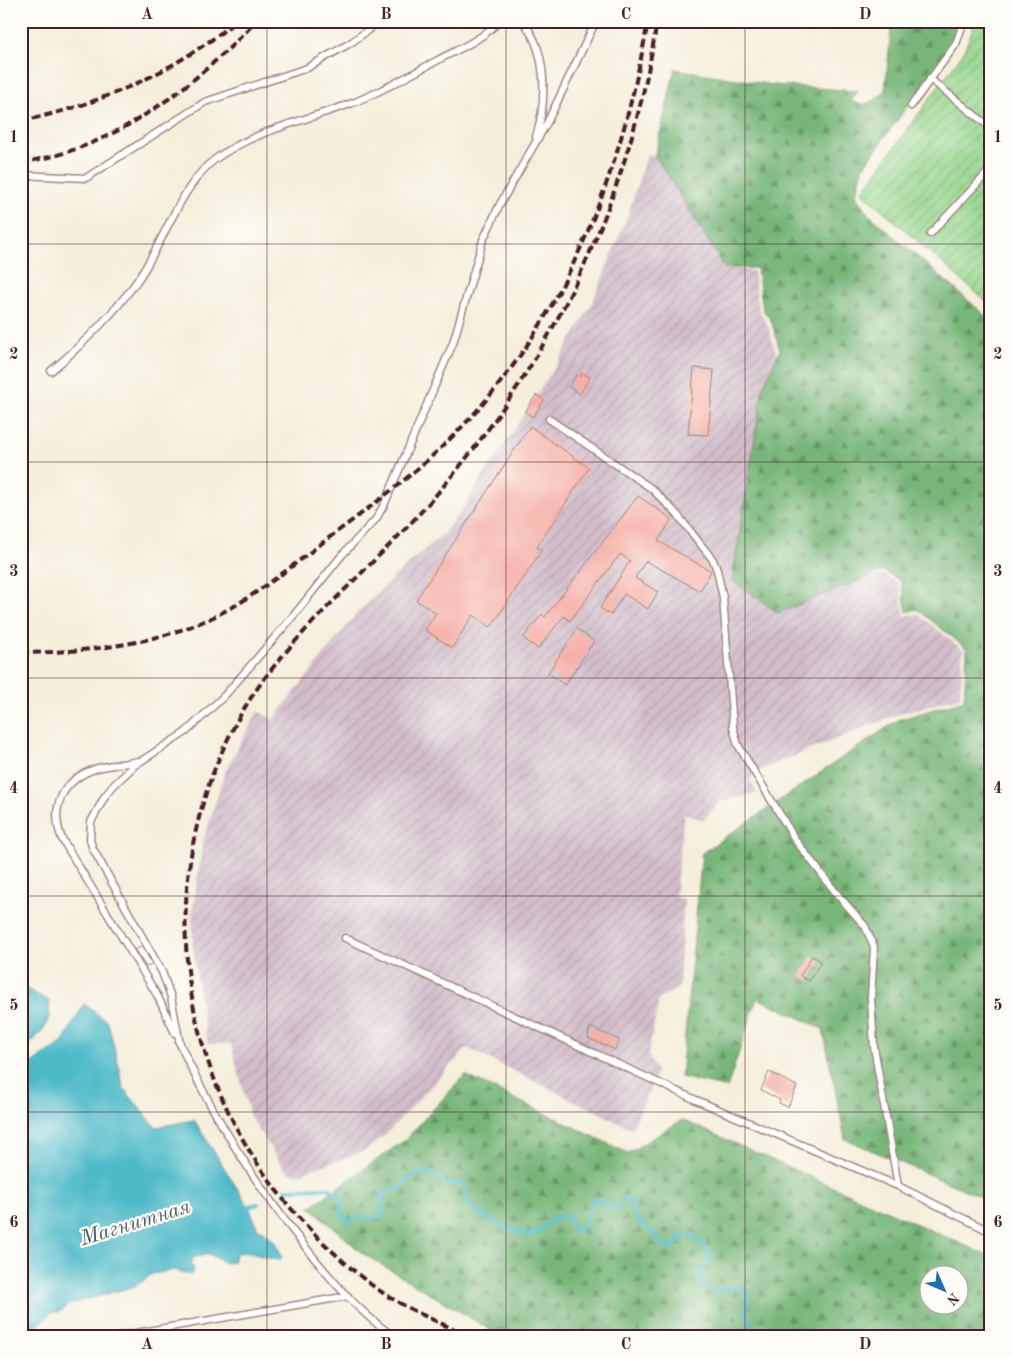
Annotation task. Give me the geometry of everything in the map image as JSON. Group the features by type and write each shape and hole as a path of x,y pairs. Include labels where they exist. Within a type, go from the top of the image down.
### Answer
{"lane":[{"path":"21,175 86,178 205,102 307,68 352,42 380,21"},
{"path":"51,371 100,326 138,280 187,194 198,177 213,161 249,141 353,103 378,91 472,42 499,21"},
{"path":"522,21 534,38 540,64 541,112 532,148"},
{"path":"180,1044 167,983 90,840 91,822 105,796 122,776 186,732 225,695 290,620 342,555 376,519 401,469 439,380 453,343 483,240 500,204 562,95 596,21"},
{"path":"911,106 956,44 964,21"},
{"path":"930,79 991,128"},
{"path":"930,234 991,168"},
{"path":"549,419 658,495 706,550 717,570 725,615 733,727 738,745 796,841 837,894 865,926 872,938 874,947 872,1007 874,1047 898,1186"},
{"path":"150,756 120,766 93,769 62,794 56,816 62,839 143,970 206,1097 249,1170 310,1253 348,1296 393,1336"},
{"path":"345,938 696,1100 898,1186 991,1232"},
{"path":"119,1336 348,1296"}],"shaded area":[{"path":"647,154 720,165 725,268 753,271 759,310 768,326 776,352 838,393 857,581 883,574 899,583 905,616 917,613 963,650 960,697 901,713 762,769 750,779 757,793 720,802 703,820 684,813 675,897 684,899 679,987 659,999 648,1055 657,1072 632,1129 467,1048 384,1136 367,1150 295,1175 284,1169 250,1116 231,1044 208,1044 202,1013 193,949 192,913 203,841 225,772 258,711 273,720 356,614 390,580 443,534 459,514 557,364 592,304 628,214"}],"green space":[{"path":"892,21 963,21 960,34 864,166 856,194 867,213 991,320 991,1201 845,1139 823,1029 757,998 727,1088 681,1077 702,853 898,720 964,700 967,649 917,609 907,612 901,581 883,571 778,613 732,580 763,387 780,350 771,320 763,310 757,268 725,268 655,155 675,69 773,85 858,91 851,101 862,105 875,100 885,91"},
{"path":"976,21 991,21 991,306 862,192 963,53"},
{"path":"465,1075 628,1153 682,1120 991,1257 991,1336 507,1336 492,1331 362,1253 310,1207 405,1140"}],"water":[{"path":"21,986 49,1001 50,1010 43,1030 21,1052"},
{"path":"84,1004 108,1022 124,1089 156,1127 194,1120 249,1207 258,1229 270,1236 282,1256 280,1260 242,1252 236,1253 233,1262 225,1263 209,1254 193,1258 191,1264 194,1269 191,1275 175,1270 152,1274 136,1286 70,1304 61,1311 51,1313 36,1328 21,1332 21,1071 62,1043"}],"building":[{"path":"694,368 714,370 708,435 688,434"},
{"path":"582,373 590,377 580,394 569,387 576,375 580,377"},
{"path":"536,395 544,400 533,417 525,412"},
{"path":"530,426 589,468 537,547 542,550 491,627 473,615 452,648 425,630 436,613 416,600"},
{"path":"638,496 672,519 658,541 711,571 700,591 646,561 635,578 658,592 648,609 624,594 611,615 600,608 630,561 620,554 570,621 564,616 538,649 523,638 542,614 545,617"},
{"path":"577,629 594,641 565,685 548,673"},
{"path":"142,946 152,964 146,967 135,950"},
{"path":"812,956 821,961 809,981 800,976"},
{"path":"590,1027 619,1040 615,1050 588,1038"},
{"path":"769,1072 797,1086 788,1107 779,1103 780,1100 761,1090"}],"waterway":[{"name":"Магнитная","path":"286,1189 329,1188 341,1199 343,1217 348,1222 359,1217 379,1217 384,1211 382,1194 385,1190 400,1189 414,1175 421,1172 434,1176 447,1184 458,1183 465,1185 468,1202 474,1209 500,1225 519,1233 527,1234 538,1232 558,1217 569,1218 573,1230 576,1232 583,1226 593,1200 598,1200 616,1209 625,1198 629,1199 636,1217 655,1235 663,1247 672,1248 685,1236 692,1237 703,1245 709,1253 711,1260 703,1269 699,1280 706,1289 716,1291 737,1287 746,1291 748,1301 745,1313 753,1326 754,1336"},
{"name":"Магнитная","path":"244,1208 258,1204"}],"railway":[{"path":"21,121 79,106 135,84 187,56 236,21"},
{"path":"21,162 54,156 87,145 119,130 150,112 207,69 256,21"},
{"path":"21,653 77,650 132,643 159,637 211,618 249,597 286,571 398,485 457,432 495,389 529,342 558,293 584,241 605,188 623,133 648,21"},
{"path":"470,1336 430,1318 383,1293 351,1269 279,1194 239,1133 210,1066 192,997 185,925 191,853 210,782 241,714 257,689 297,640 409,525 456,471 499,414 537,354 571,292 600,227 624,161 643,92 657,21"}]}
